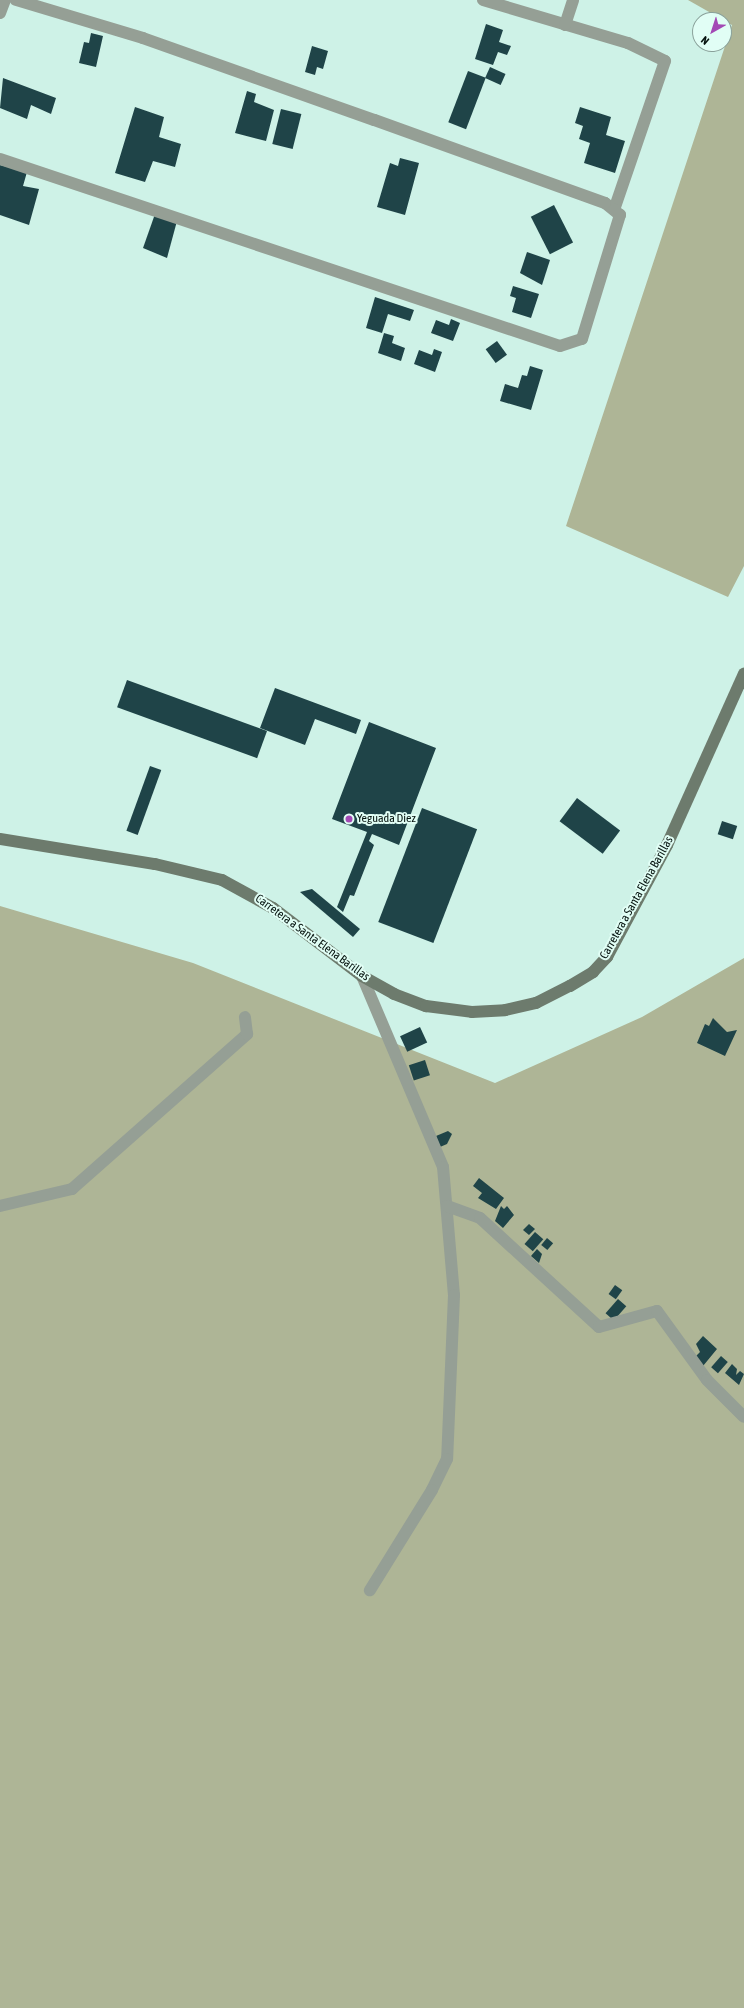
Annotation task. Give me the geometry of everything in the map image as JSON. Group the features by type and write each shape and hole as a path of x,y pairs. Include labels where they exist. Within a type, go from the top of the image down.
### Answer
{"main road":[{"name":"Carretera a Santa Elena Barillas","path":"0,839 155,864 222,880 273,908 362,976 426,1006 472,1012 536,1003 593,972 607,957 667,845 744,674"}],"street":[{"path":"0,13 6,0"},
{"path":"0,159 560,346 582,339 620,215 605,203 143,38 16,0"},
{"path":"483,0 628,43 665,61 614,210"},
{"path":"564,25 573,0"},
{"path":"362,976 443,1167 454,1295 446,1459 432,1490 370,1590"},
{"path":"0,1206 72,1190 247,1034 245,1017"},
{"path":"447,1206 480,1218 599,1327 657,1311 707,1380 744,1417"}],"green space":[{"path":"688,0 744,0 744,566 728,597 566,526 723,52 732,52 732,12 709,12"},
{"path":"0,906 193,963 495,1083 642,1017 744,958 744,2008 0,2008"}],"building":[{"path":"486,24 503,30 499,42 511,46 507,55 498,52 493,65 475,59"},
{"path":"91,33 103,36 96,67 79,63 84,42 89,43"},
{"path":"312,46 328,51 323,69 317,67 315,75 305,72"},
{"path":"490,67 506,74 501,85 485,78"},
{"path":"468,71 486,78 466,129 448,122"},
{"path":"3,78 56,98 51,114 31,105 27,119 0,108"},
{"path":"247,91 256,94 254,102 274,110 266,141 235,133"},
{"path":"135,107 164,117 159,137 181,144 175,167 153,161 145,182 115,173"},
{"path":"580,107 611,117 606,135 625,141 615,173 584,163 590,143 579,139 583,126 575,123"},
{"path":"281,109 301,114 293,149 272,144"},
{"path":"400,158 419,163 405,215 377,207 390,163 398,166"},
{"path":"0,165 27,172 23,186 39,189 29,225 0,215"},
{"path":"554,205 573,242 550,254 531,217"},
{"path":"155,214 177,221 167,258 143,248"},
{"path":"527,252 550,260 542,285 520,273"},
{"path":"513,286 539,294 531,318 512,312 516,298 510,296"},
{"path":"375,297 414,310 410,321 388,314 382,333 366,328"},
{"path":"451,319 460,323 453,341 431,333 436,320 449,325"},
{"path":"384,333 394,336 392,343 405,348 401,361 378,353"},
{"path":"497,341 507,355 496,363 486,349"},
{"path":"434,349 442,352 435,372 414,364 419,350 432,355"},
{"path":"530,366 543,370 531,410 500,401 505,384 518,388 522,375 527,376"},
{"path":"127,680 267,731 257,758 117,707"},
{"path":"275,688 361,720 356,734 315,719 305,745 260,728"},
{"path":"369,722 436,748 399,845 372,834 369,841 374,845 354,896 350,895 343,912 337,907 367,832 332,819"},
{"path":"150,766 161,770 138,835 126,831"},
{"path":"577,798 620,830 603,854 560,821"},
{"path":"422,808 477,829 433,943 378,922"},
{"path":"722,821 737,826 733,839 718,834"},
{"path":"312,889 360,929 353,937 300,892"},
{"path":"713,1018 727,1032 737,1030 725,1056 697,1043 705,1024 709,1026"},
{"path":"420,1027 427,1042 407,1052 400,1036"},
{"path":"425,1060 430,1075 414,1080 409,1065"},
{"path":"448,1131 452,1134 447,1144 440,1147 436,1136"},
{"path":"479,1178 504,1198 496,1209 478,1198 482,1193 473,1186"},
{"path":"501,1206 504,1209 507,1206 514,1215 503,1228 495,1221"},
{"path":"529,1224 535,1229 529,1235 523,1230"},
{"path":"535,1232 543,1239 533,1251 525,1244"},
{"path":"547,1238 553,1243 547,1250 541,1245"},
{"path":"537,1249 542,1254 539,1263 531,1256"},
{"path":"615,1285 622,1290 616,1299 609,1294"},
{"path":"618,1299 626,1306 614,1321 606,1313"},
{"path":"703,1336 717,1349 703,1366 694,1358 700,1352 696,1344"},
{"path":"721,1356 728,1362 718,1373 711,1367"},
{"path":"732,1364 737,1369 736,1375 740,1371 744,1374 739,1385 725,1373"}],"place":[{"name":"Yeguada Diez","path":"349,819"}]}
